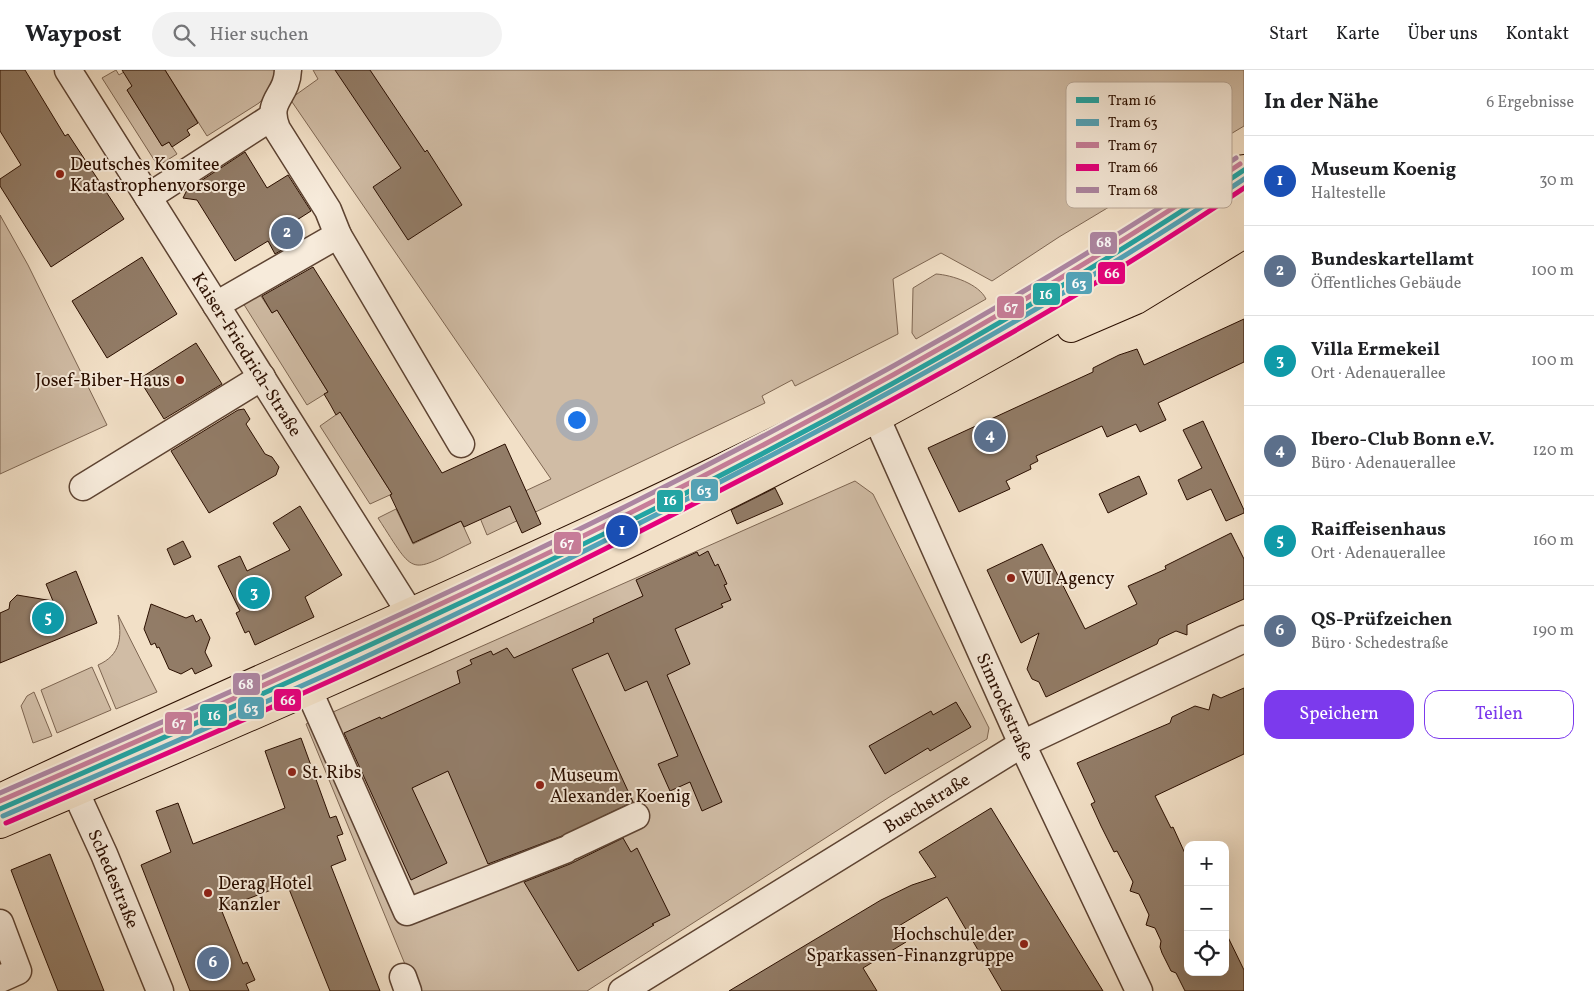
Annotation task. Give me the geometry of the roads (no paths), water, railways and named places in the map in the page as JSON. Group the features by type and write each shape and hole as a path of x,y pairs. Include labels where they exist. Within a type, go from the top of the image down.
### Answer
{"main road":[{"path":"1232,177 1244,169"},
{"path":"0,798 149,762 580,569 877,419 1140,272 1244,205"},
{"path":"0,824 70,780 198,709 588,531 809,425 1006,319 1079,276 1184,208"},
{"path":"1002,350 1066,330 1136,300 1244,234"}],"street":[{"name":"Kaiser-Friedrich-Straße","path":"68,70 410,613 424,640"},
{"path":"288,70 287,82 272,107 272,118 277,129 328,210 338,234 461,444"},
{"path":"148,197 272,118"},
{"path":"216,305 338,234"},
{"path":"83,487 262,377"},
{"name":"Simrockstraße","path":"877,419 1022,744 1139,991"},
{"name":"Buschstraße","path":"622,991 1022,744 1244,639"},
{"path":"309,691 407,912 569,848 636,816"},
{"path":"149,762 157,745 198,709"},
{"name":"Schedestraße","path":"70,780 104,854 160,991"},
{"path":"0,923 18,971 0,979"}],"tram line":[{"name":"68","path":"1232,161 1236,158"},
{"name":"67","path":"1232,169 1240,164"},
{"name":"16","path":"1232,178 1244,170"},
{"name":"63","path":"1232,187 1244,179"},
{"name":"66","path":"1232,196 1244,188"},
{"name":"68","path":"0,793 318,652 476,579 633,503 788,423 940,340 1090,252 1158,208"},
{"name":"67","path":"0,801 319,660 635,511 790,431 943,347 1093,258 1171,208"},
{"name":"16","path":"0,809 320,668 637,518 793,438 946,354 1097,265 1185,208"},
{"name":"63","path":"3,816 363,658 508,589 699,493 874,401 999,331 1200,208"},
{"name":"66","path":"6,823 231,725 414,642 706,498 879,407 1003,338 1125,265 1214,208"}],"place":[{"name":"Deutsches Komitee Katastrophenvorsorge","path":"60,174"},
{"name":"Bundeskartellamt","path":"287,233"},
{"name":"Josef-Biber-Haus","path":"180,380"},
{"name":"Ibero-Club Bonn e.V.","path":"990,436"},
{"name":"Museum Koenig","path":"622,531"},
{"name":"VUI Agency","path":"1011,578"},
{"name":"Villa Ermekeil","path":"254,593"},
{"name":"Raiffeisenhaus","path":"48,618"},
{"name":"St. Ribs","path":"292,772"},
{"name":"Museum Alexander Koenig","path":"540,785"},
{"name":"Derag Hotel Kanzler","path":"208,893"},
{"name":"Hochschule der Sparkassen-Finanzgruppe","path":"1024,944"},
{"name":"QS-Prüfzeichen","path":"213,963"}]}
